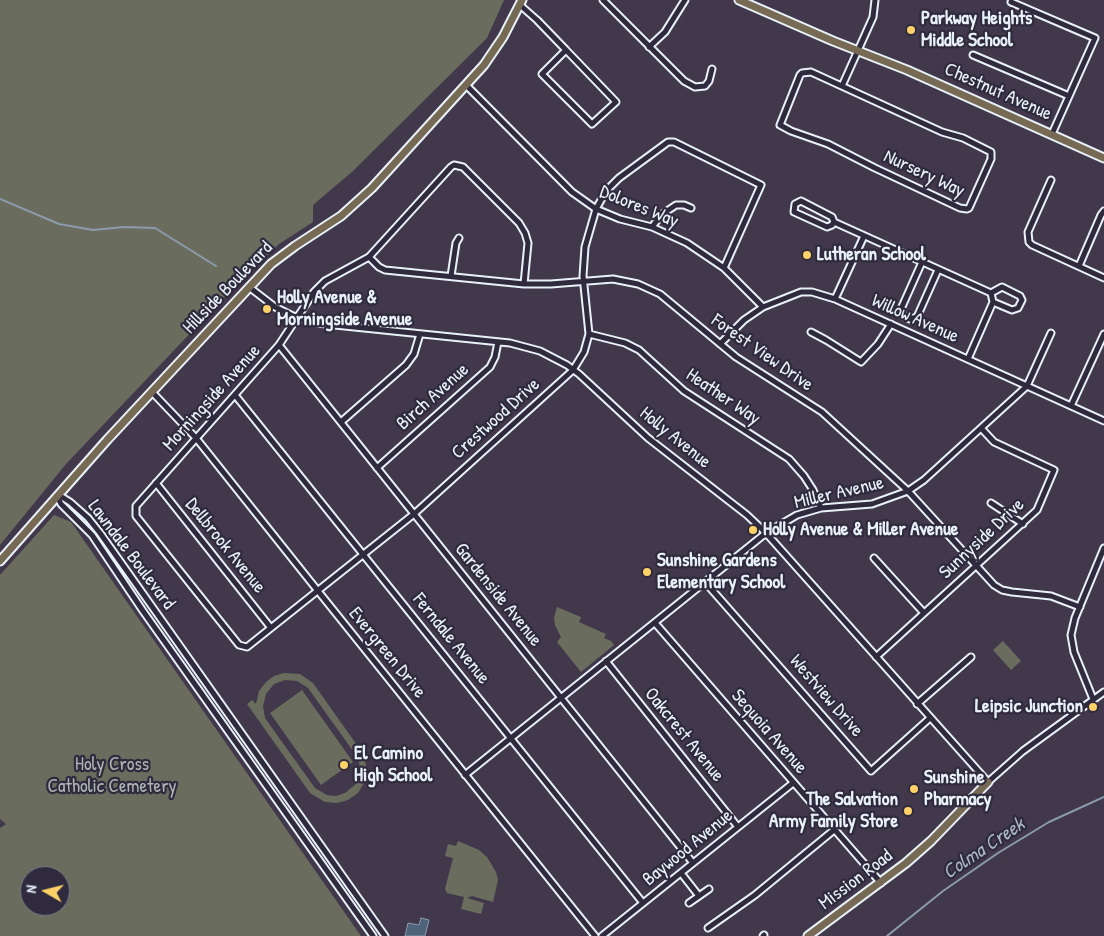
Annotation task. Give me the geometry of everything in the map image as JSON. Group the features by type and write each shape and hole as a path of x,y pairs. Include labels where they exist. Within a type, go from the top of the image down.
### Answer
{"main road":[{"name":"Chestnut Avenue","path":"739,0 833,42 907,70 1104,158"},
{"name":"Hillside Boulevard","path":"0,561 57,496 249,287 283,254 334,221 360,201 466,85 498,44 521,3"},
{"name":"Mission Road","path":"808,936 881,883 931,841 988,782"}],"street":[{"path":"603,0 649,48 691,86 699,88 708,84 712,69"},
{"path":"649,48 665,32 685,0"},
{"path":"842,86 873,17 875,0"},
{"path":"1011,2 1095,38 1052,134"},
{"path":"521,3 616,102 592,124 542,74 566,50"},
{"path":"973,55 1069,96"},
{"name":"Nursery Way","path":"811,72 842,86 942,132 963,138 991,152 991,159 969,208 960,208 828,144 791,131 780,125 802,73 811,72"},
{"name":"Dolores Way","path":"466,85 572,192 596,209 652,227 687,243 724,268 762,307"},
{"name":"Crestwood Drive","path":"156,483 136,506 136,516 239,645 247,647 414,514 573,370 584,352 589,334 583,282 585,247 596,209 606,190 619,178 668,142 674,142 761,185 724,268"},
{"name":"Morningside Avenue","path":"156,483 279,345 314,292 325,281 369,257 450,167 460,165 464,167 519,222 526,233 528,243 524,284"},
{"path":"1051,180 1028,232 1027,239 1032,245 1104,278"},
{"path":"834,222 827,227 800,216 794,212 795,204 801,201 832,217 834,222 991,293"},
{"path":"652,227 661,215 676,205 684,205 691,208"},
{"path":"1079,266 1101,214 1104,212"},
{"path":"836,299 864,236"},
{"path":"451,276 456,243 459,238"},
{"name":"Forest View Drive","path":"369,257 385,270 524,284 613,279 638,284 660,294 736,357 822,412 908,491 978,565 994,585 1002,590 1012,592 1051,596 1080,607"},
{"path":"922,262 901,309 903,316 910,319 917,318 938,270"},
{"name":"Holly Avenue","path":"249,287 271,304 297,318 319,324 516,344 540,351 557,359 573,370 648,438 747,515 766,533 988,782"},
{"path":"991,293 1002,287 1020,296 1022,300 1018,308 1012,310 993,302"},
{"name":"Willow Avenue","path":"720,344 744,320 762,307 806,292 812,292 836,299 1104,421"},
{"path":"968,359 993,302 991,293"},
{"path":"811,332 861,362 878,344 891,324"},
{"path":"1027,386 1051,333"},
{"path":"341,422 406,365 414,354 420,334"},
{"name":"Heather Way","path":"589,334 626,343 638,350 684,390 789,459 809,482 821,508"},
{"path":"1071,406 1104,334"},
{"name":"Birch Avenue","path":"378,468 490,367 495,358 498,342"},
{"name":"Gardenside Avenue","path":"279,345 693,863"},
{"name":"Miller Avenue","path":"465,775 766,533 797,515 821,508 872,504 908,491 924,480 1027,386"},
{"name":"Evergreen Drive","path":"152,392 196,438 595,936"},
{"name":"Ferndale Avenue","path":"235,395 643,903"},
{"name":"Sunnyside Drive","path":"876,658 1037,510 1054,470 994,442 981,428"},
{"name":"Dellbrook Avenue","path":"156,483 272,628"},
{"name":"Lawndale Boulevard","path":"57,496 61,504 92,536 125,586 373,936"},
{"name":"Lawndale Boulevard","path":"57,496 66,498 100,533 386,936"},
{"path":"991,503 1023,524"},
{"path":"1093,699 1072,646 1072,630 1104,548"},
{"path":"874,558 924,613"},
{"name":"Westview Drive","path":"706,582 871,771 930,718"},
{"name":"Sequoia Avenue","path":"655,623 881,883"},
{"path":"918,704 971,657"},
{"name":"Oakcrest Avenue","path":"606,661 738,827"},
{"name":"Mission Road","path":"988,782 1023,751 1104,692"},
{"name":"Baywood Avenue","path":"602,936 793,783"},
{"path":"708,928 755,895 834,830"},
{"path":"681,873 699,896"},
{"path":"689,903 709,889"}],"green space":[{"path":"0,0 504,0 487,38 353,171 313,205 313,222 279,244 236,285 66,464 0,545"},
{"name":"Holy Cross Catholic Cemetery","path":"54,515 71,522 361,936 0,936 0,828 6,824 0,819 0,575"},
{"path":"557,607 581,617 579,622 606,634 604,638 611,641 614,645 581,672 557,642 561,637 554,618"},
{"path":"1003,641 1021,661 1011,670 993,650"},
{"path":"284,673 300,674 313,683 364,755 367,772 364,783 358,793 348,800 337,803 325,802 310,793 247,704 252,700 256,704 259,691 274,676","holes":["285,680 297,681 308,688 358,758 359,776 356,784 345,793 336,796 327,795 315,788 265,718 263,706 266,694 274,684"]},
{"path":"302,690 353,762 321,785 270,713"},
{"path":"458,841 479,850 487,857 496,872 498,880 493,902 472,896 467,898 484,903 481,914 461,909 464,897 447,893 445,889 453,858 445,856 448,844 456,846"}],"water":[{"path":"421,918 429,920 425,936 405,936 408,923 419,925"}],"waterway":[{"path":"0,199 59,224 93,230 124,227 155,228 216,266"},
{"name":"Colma Creek","path":"887,936 943,891 998,853 1049,822 1104,797"}],"place":[{"name":"Parkway Heights Middle School","path":"911,30"},
{"name":"Lutheran School","path":"807,255"},
{"name":"Holly Avenue & Morningside Avenue","path":"267,309"},
{"name":"Holly Avenue & Miller Avenue","path":"753,530"},
{"name":"Sunshine Gardens Elementary School","path":"647,572"},
{"name":"Leipsic Junction","path":"1093,707"},
{"name":"El Camino High School","path":"344,765"},
{"name":"Sunshine Pharmacy","path":"914,789"},
{"name":"The Salvation Army Family Store","path":"908,811"}]}
